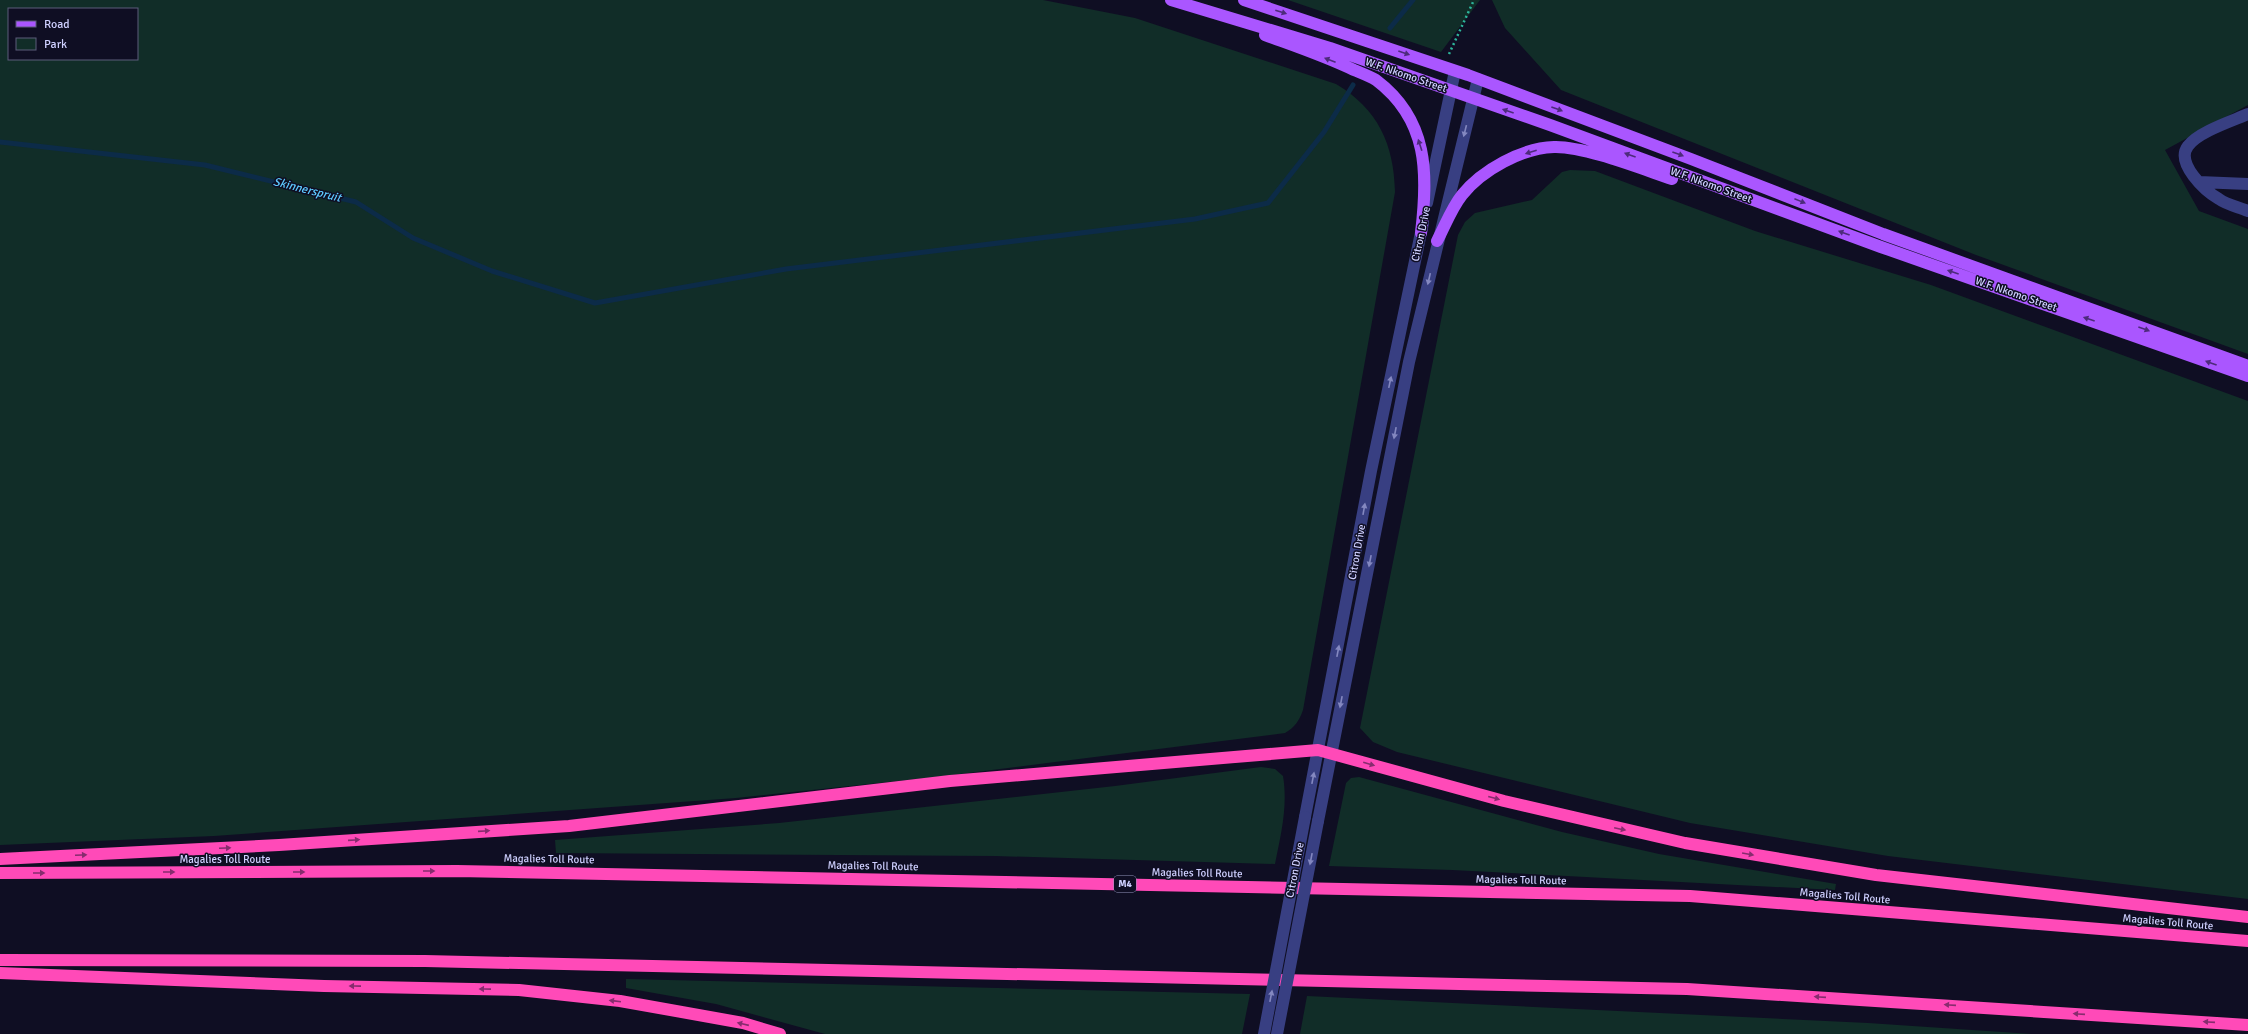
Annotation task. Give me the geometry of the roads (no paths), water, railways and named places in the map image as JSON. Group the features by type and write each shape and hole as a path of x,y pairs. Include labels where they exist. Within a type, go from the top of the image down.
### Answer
{"highway":[{"path":"0,859 279,845 570,826 950,781 1318,750 1504,801 1685,843 1876,875 2248,917"},
{"name":"Magalies Toll Route","path":"0,873 457,870 1690,896 2248,942"},
{"path":"0,960 425,961 1687,989 2248,1025"},
{"path":"0,973 324,986 519,990 620,1001 743,1023 780,1034"}],"main road":[{"name":"W.F. Nkomo Street","path":"1244,0 1478,79 1691,159 1883,234 2248,366"},
{"name":"W.F. Nkomo Street","path":"1174,1 1330,48 1451,90 1824,226 2248,376"},
{"path":"1174,1 1341,64 1375,80 1391,94 1405,112 1417,136 1424,158 1425,183 1421,233"},
{"path":"1437,241 1462,195 1473,185 1490,172 1515,157 1539,149 1555,147 1581,150 1824,226"}],"street":[{"name":"Citron Drive","path":"1264,1034 1372,471 1456,71"},
{"name":"Citron Drive","path":"1277,1034 1409,362 1437,241 1478,79"},
{"path":"2248,114 2196,138 2188,146 2184,154 2185,164 2199,182 2219,199 2248,210"},
{"path":"2199,182 2248,184"}],"waterway":[{"path":"1390,28 1413,0"},
{"name":"Skinnerspruit","path":"0,142 205,165 356,202 413,238 492,271 595,303 786,269 1195,219 1268,203 1324,132 1353,85"}]}
